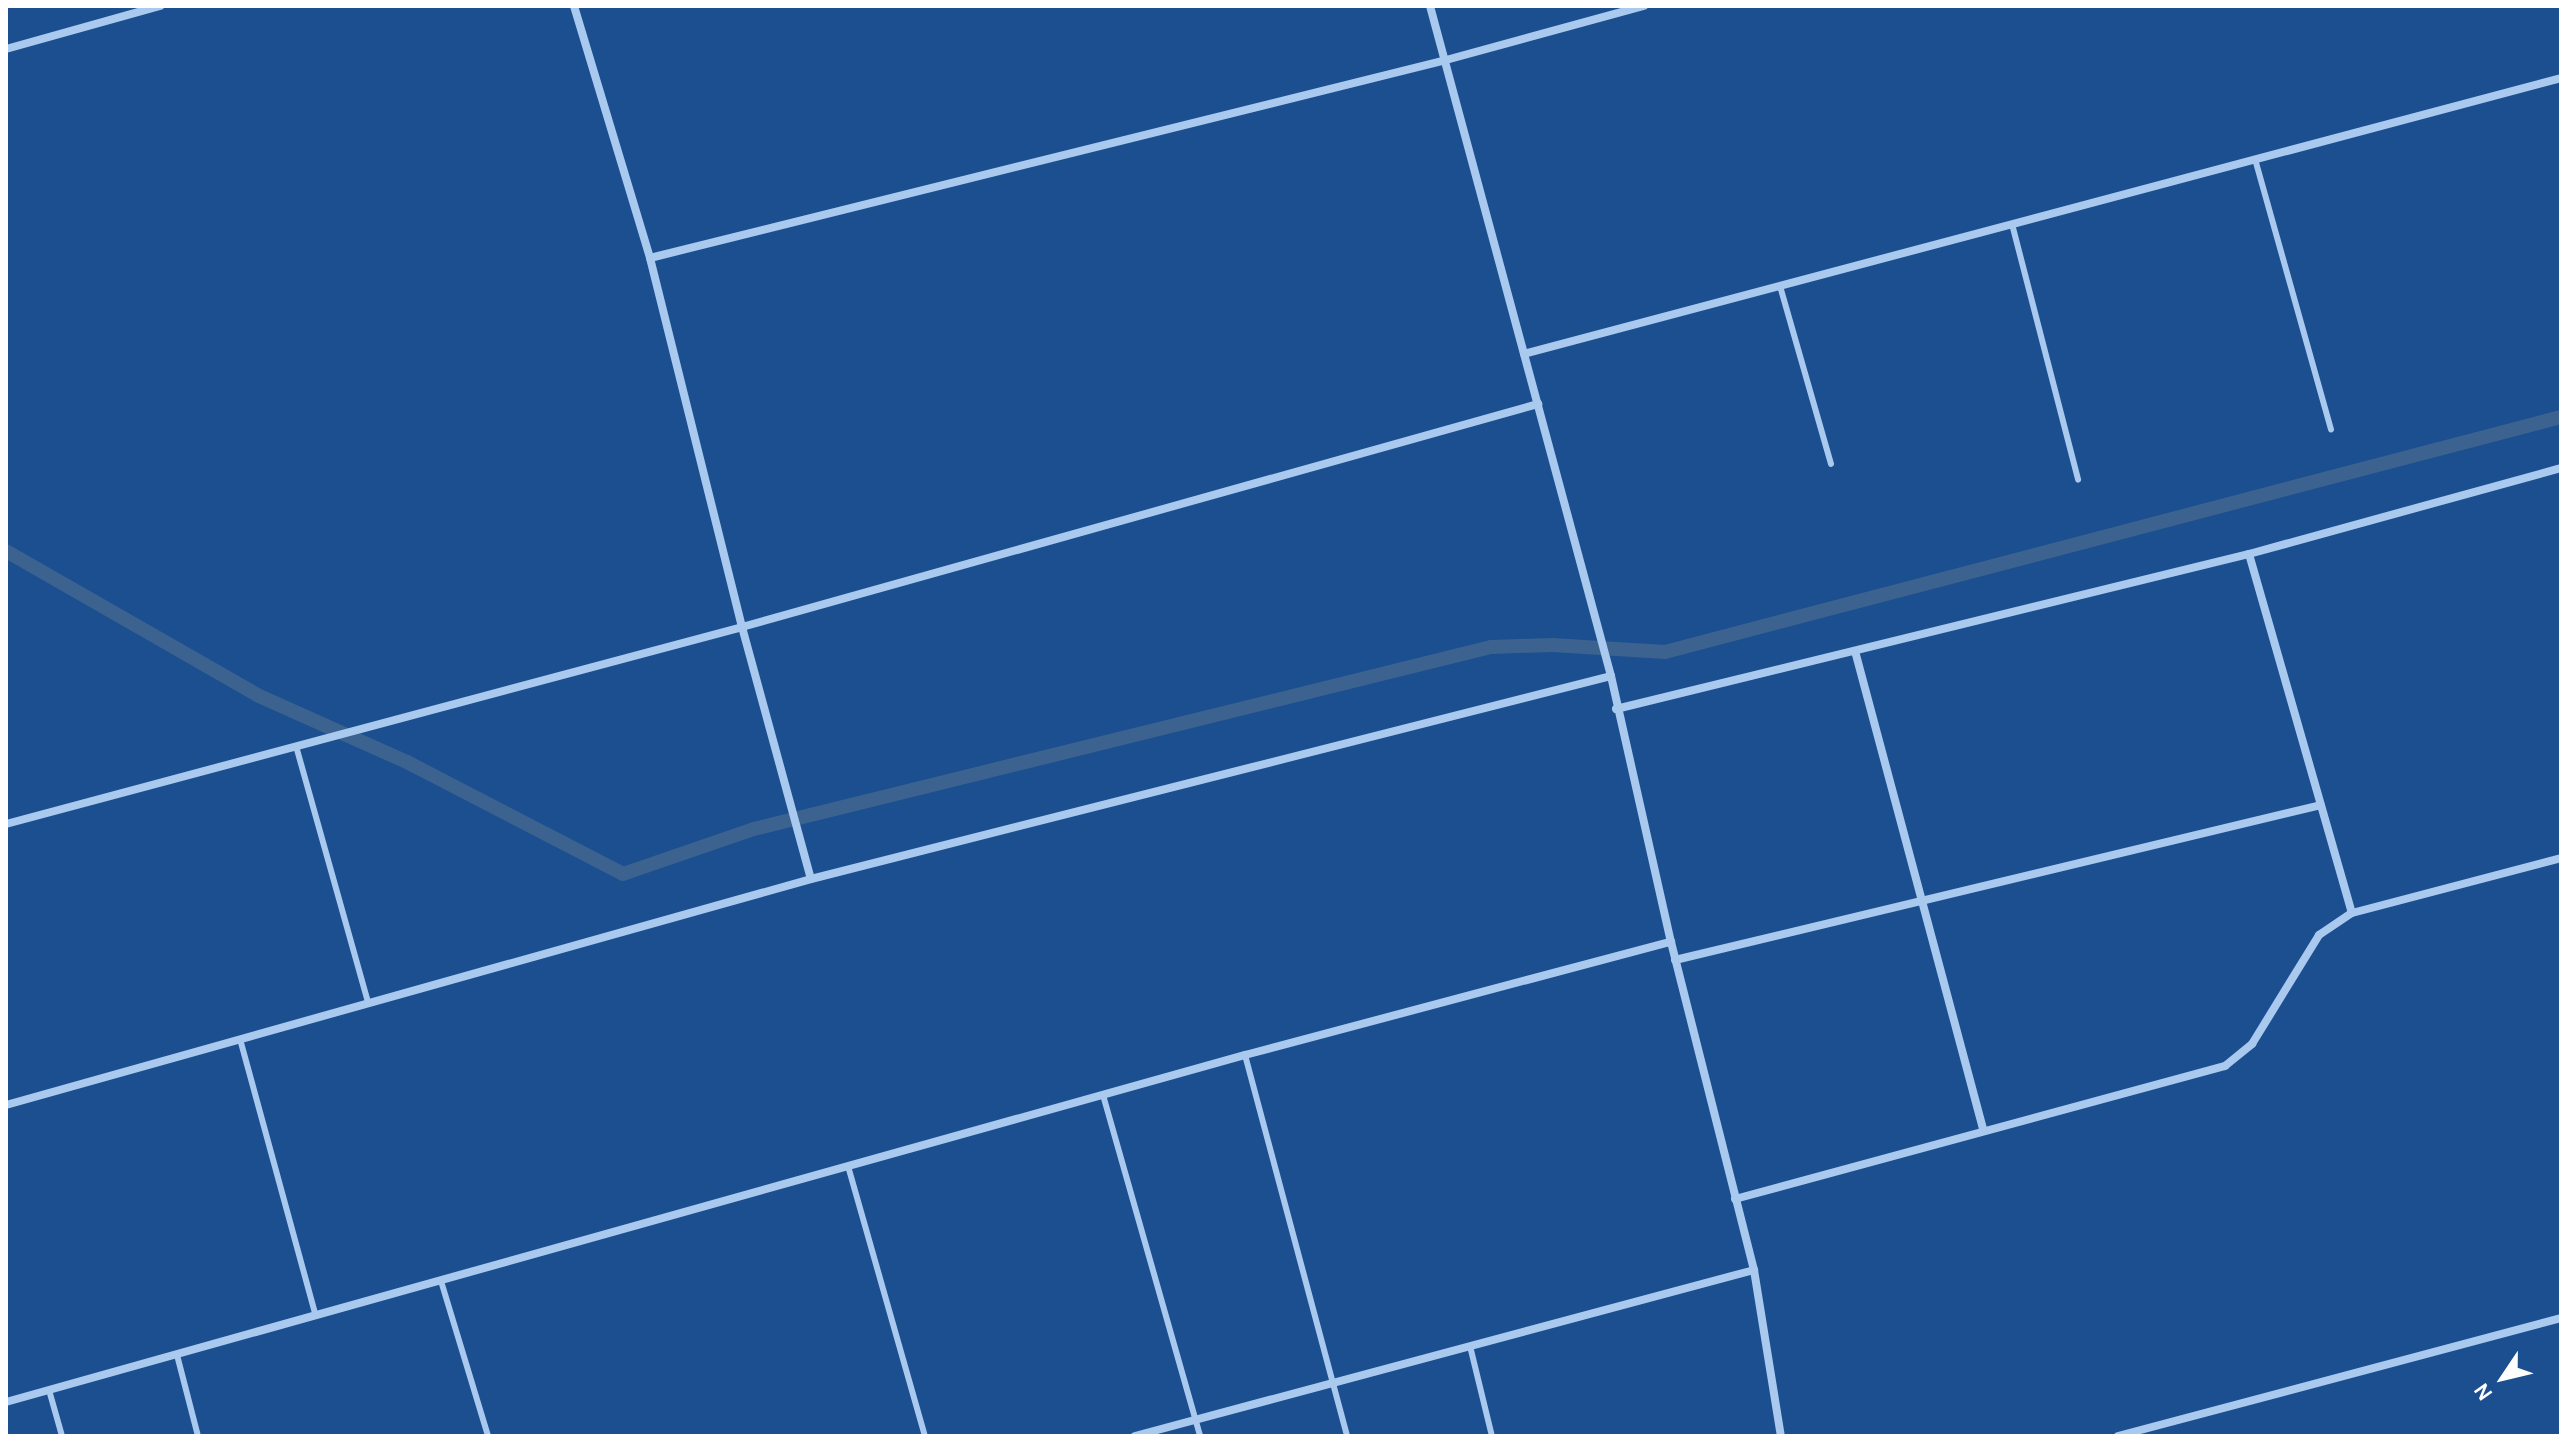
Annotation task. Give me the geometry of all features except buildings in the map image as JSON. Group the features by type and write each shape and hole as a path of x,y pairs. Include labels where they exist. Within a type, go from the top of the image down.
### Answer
{"street":[{"path":"6,49 160,6"},
{"path":"574,6 650,258 742,627 811,879"},
{"path":"1430,6 1611,676 1675,960 1754,1270 1781,1436"},
{"path":"650,258 1446,60 1644,6"},
{"path":"1524,354 2561,78"},
{"path":"6,824 742,627 1538,404"},
{"path":"1616,709 2249,554 2561,468"},
{"path":"2249,554 2352,913"},
{"path":"1855,651 1983,1130"},
{"path":"6,1105 811,879 1611,676"},
{"path":"1675,960 2321,805"},
{"path":"1735,1199 2225,1066 2252,1044 2319,935 2352,913 2561,858"},
{"path":"6,1402 1245,1055 1671,942"},
{"path":"1135,1436 1754,1270"},
{"path":"2118,1436 2561,1318"}],"lane":[{"path":"2255,159 2331,430"},
{"path":"2012,224 2078,480"},
{"path":"1780,286 1831,464"},
{"path":"296,746 368,1003"},
{"path":"240,1039 316,1316"},
{"path":"1245,1055 1347,1436"},
{"path":"1103,1095 1200,1436"},
{"path":"848,1166 925,1436"},
{"path":"441,1281 488,1436"},
{"path":"1470,1346 1492,1436"},
{"path":"177,1355 198,1436"},
{"path":"49,1390 62,1436"}],"waterway":[{"path":"6,551 257,695 407,762 623,874 754,829 1491,647 1552,645 1665,652 2561,417"}]}
